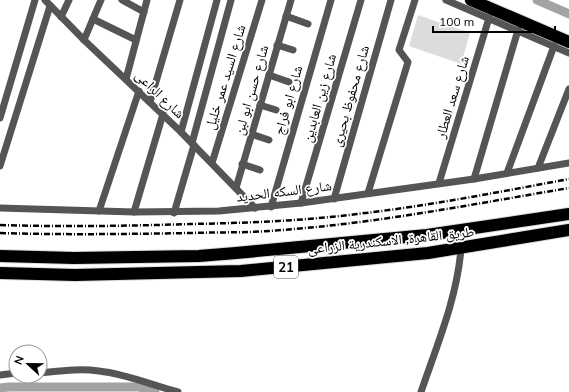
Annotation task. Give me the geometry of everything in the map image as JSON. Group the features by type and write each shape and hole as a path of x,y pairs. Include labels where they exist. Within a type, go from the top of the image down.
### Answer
{"highway":[{"path":"471,0 569,42"},
{"name":"طريق القاهرة, الاسكندرية الزراعى","path":"0,256 74,258 199,256 427,235 569,214"},
{"name":"طريق القاهرة, الاسكندرية الزراعى","path":"0,273 82,275 241,271 461,249 569,230"}],"street":[{"path":"0,118 35,0"},
{"name":"شارع الراعى","path":"45,0 84,40 182,132 255,208"},
{"path":"61,17 68,0"},
{"path":"84,40 101,0"},
{"path":"122,0 144,12"},
{"path":"126,79 147,0"},
{"path":"150,102 180,0"},
{"path":"182,132 218,0"},
{"path":"174,212 231,0"},
{"name":"شارع السيد عمر خليل","path":"212,163 262,0"},
{"name":"شارع حسن ابو لبن","path":"236,188 291,0"},
{"name":"شارع ابو فراج","path":"271,207 331,0"},
{"name":"شارع زين العابدين","path":"301,203 361,0"},
{"name":"شارع محفوظ بحيرى","path":"334,198 391,0"},
{"path":"368,193 408,62 399,50 415,0"},
{"path":"446,0 569,53"},
{"path":"0,166 50,6"},
{"path":"286,16 308,24"},
{"name":"شارع سعد العطار","path":"439,183 489,18"},
{"path":"93,19 136,40"},
{"path":"474,179 518,30"},
{"path":"277,45 293,50"},
{"path":"507,173 554,46"},
{"path":"268,75 289,82"},
{"path":"538,168 569,89"},
{"path":"99,211 138,91"},
{"path":"260,105 276,110"},
{"path":"134,212 163,114"},
{"path":"251,134 269,140"},
{"name":"شارع السكه الحديد","path":"0,208 174,212 219,211 271,207 474,179 569,163"},
{"path":"242,164 260,170"},
{"path":"421,392 453,299 458,276 461,249"},
{"path":"48,372 71,370 99,371 123,375 178,392"}],"shaded area":[{"path":"418,15 470,33 461,64 409,46"}],"waterway":[{"path":"537,0 569,14"},
{"path":"0,388 139,387 155,392"}],"railway":[{"path":"0,225 143,225 295,220 410,207 569,179"},
{"path":"0,233 119,234 270,231 390,218 569,188"}]}
